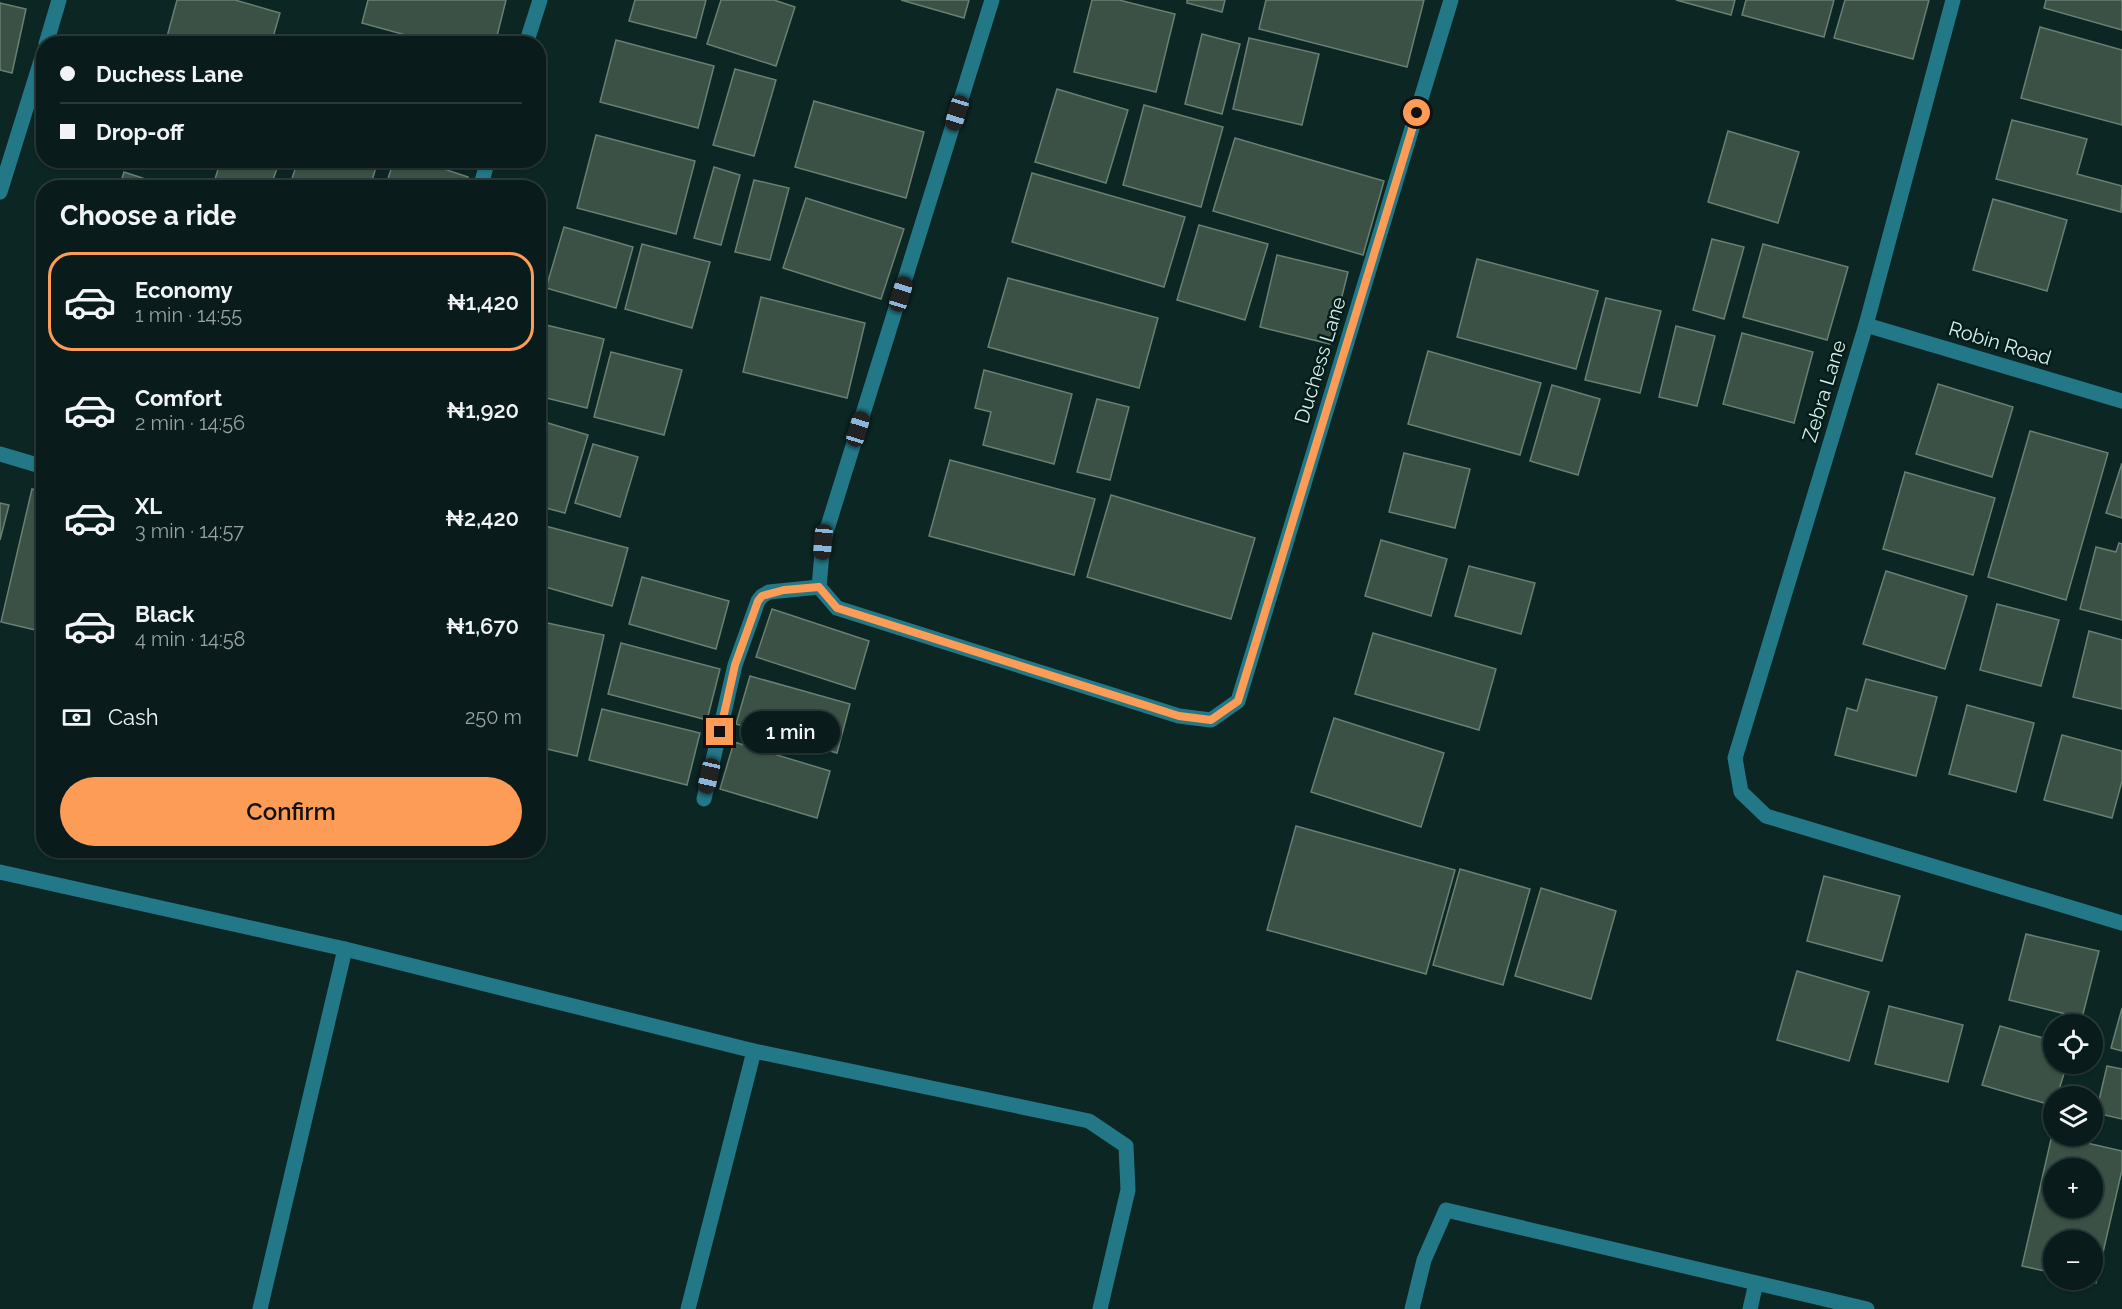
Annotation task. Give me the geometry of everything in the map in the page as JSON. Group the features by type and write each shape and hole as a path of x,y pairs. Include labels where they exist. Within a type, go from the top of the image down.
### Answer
{"street":[{"path":"48,36 59,0"},
{"path":"529,36 540,0"},
{"path":"704,799 735,665 758,601 769,592 819,587 823,542 992,0"},
{"name":"Duchess Lane","path":"819,587 837,608 1179,716 1211,720 1238,701 1451,0"},
{"name":"Zebra Lane","path":"1953,0 1866,325 1735,758 1741,792 1766,816 2122,923"},
{"path":"0,192 36,77"},
{"name":"Robin Road","path":"1866,325 2122,401"},
{"path":"0,454 36,465"},
{"path":"0,872 345,949 754,1052 1089,1120 1126,1146 1128,1190 1100,1309"},
{"path":"260,1309 345,949"},
{"path":"688,1309 754,1052"},
{"path":"1412,1309 1424,1260 1446,1210 1867,1309"},
{"path":"1750,1309 1756,1283"}],"building":[{"path":"177,0 235,0 280,13 273,36 167,36"},
{"path":"368,0 506,0 497,36 409,36 362,23"},
{"path":"635,0 706,0 696,38 629,21"},
{"path":"721,0 774,0 795,7 776,66 707,44"},
{"path":"901,0 969,0 964,18"},
{"path":"1092,0 1119,0 1175,14 1156,92 1074,72"},
{"path":"1187,0 1225,0 1222,12 1187,3"},
{"path":"1266,0 1424,0 1407,67 1259,29"},
{"path":"1676,0 1735,0 1731,15"},
{"path":"1746,0 1834,0 1824,37 1742,15"},
{"path":"1845,0 1929,0 1913,59 1834,38"},
{"path":"2046,0 2122,0 2122,30 2044,8"},
{"path":"0,3 26,9 12,73 0,70"},
{"path":"2040,27 2122,50 2122,125 2021,98"},
{"path":"1202,34 1240,44 1222,114 1185,104"},
{"path":"1249,38 1319,54 1302,125 1233,109"},
{"path":"616,40 714,66 698,128 600,102"},
{"path":"735,69 776,80 754,156 713,145"},
{"path":"1057,89 1128,110 1106,183 1035,162"},
{"path":"814,101 924,132 906,198 795,167"},
{"path":"1144,105 1223,127 1201,207 1123,185"},
{"path":"2012,120 2087,139 2077,174 2122,186 2121,212 1996,179"},
{"path":"1728,131 1799,152 1778,223 1708,202"},
{"path":"596,135 695,161 676,234 577,208"},
{"path":"1235,138 1384,181 1363,255 1213,211"},
{"path":"714,167 740,175 721,245 694,238"},
{"path":"218,168 277,168 273,180 215,179"},
{"path":"295,168 376,168 372,180 292,180"},
{"path":"391,168 441,168 468,177 467,180 388,180"},
{"path":"124,172 148,180 122,180"},
{"path":"1032,173 1185,217 1164,287 1012,242"},
{"path":"754,180 789,188 770,260 735,252"},
{"path":"806,198 904,229 881,299 783,268"},
{"path":"1993,199 2067,220 2047,291 1973,270"},
{"path":"1199,225 1268,244 1245,320 1177,300"},
{"path":"564,227 633,247 616,308 546,288"},
{"path":"1712,239 1744,247 1724,319 1693,310"},
{"path":"642,244 710,262 692,328 625,309"},
{"path":"1763,244 1848,267 1827,340 1743,317"},
{"path":"1277,255 1348,272 1330,344 1260,327"},
{"path":"1477,259 1598,291 1576,369 1457,337"},
{"path":"1008,278 1158,318 1139,388 988,347"},
{"path":"761,297 865,323 847,398 743,372"},
{"path":"1606,298 1661,311 1640,393 1585,380"},
{"path":"546,325 604,339 587,408 546,398"},
{"path":"1676,326 1715,336 1697,406 1659,397"},
{"path":"1742,333 1813,352 1794,423 1723,404"},
{"path":"1428,351 1541,383 1520,455 1408,424"},
{"path":"611,352 682,370 664,435 594,417"},
{"path":"984,370 1072,394 1054,464 983,445 991,412 975,408"},
{"path":"1938,384 2013,407 1992,477 1916,454"},
{"path":"1552,385 1600,399 1578,475 1530,461"},
{"path":"1097,399 1129,407 1110,480 1077,472"},
{"path":"546,422 588,435 565,513 546,508"},
{"path":"2030,431 2108,453 2066,600 1988,577"},
{"path":"593,444 638,457 620,517 575,503"},
{"path":"1404,453 1470,469 1455,528 1389,512"},
{"path":"950,460 1095,499 1074,575 929,536"},
{"path":"2122,463 2122,518 2106,513"},
{"path":"1905,472 1995,498 1973,575 1883,549"},
{"path":"32,489 36,490 36,630 1,622"},
{"path":"1111,495 1255,538 1231,619 1087,577"},
{"path":"0,503 9,505 0,540"},
{"path":"546,526 628,548 612,606 546,587"},
{"path":"1381,540 1447,559 1431,616 1365,596"},
{"path":"2119,543 2122,544 2122,620 2080,609 2096,547 2116,552"},
{"path":"1469,566 1535,583 1521,634 1455,616"},
{"path":"1886,571 1967,596 1945,669 1863,644"},
{"path":"642,577 729,601 716,649 629,624"},
{"path":"1997,604 2059,620 2041,686 1980,670"},
{"path":"772,609 869,641 855,689 756,657"},
{"path":"546,623 604,635 577,756 546,749"},
{"path":"2089,631 2122,640 2122,709 2073,697"},
{"path":"1373,633 1496,669 1479,730 1355,694"},
{"path":"621,643 720,669 707,720 608,694"},
{"path":"750,676 850,704 837,753 736,724"},
{"path":"1866,679 1937,697 1916,776 1835,755 1847,708 1857,711"},
{"path":"1967,705 2034,723 2016,792 1949,774"},
{"path":"602,709 700,733 687,785 589,760"},
{"path":"1334,718 1444,753 1421,827 1311,792"},
{"path":"2062,735 2122,751 2122,781 2112,818 2044,800"},
{"path":"734,742 830,771 817,818 720,789"},
{"path":"1296,826 1455,870 1426,974 1267,930"},
{"path":"1460,869 1530,889 1503,985 1433,965"},
{"path":"1824,876 1900,896 1882,961 1807,941"},
{"path":"1541,888 1616,911 1591,999 1515,976"},
{"path":"2026,934 2099,951 2083,1014 2066,1014 2009,1000"},
{"path":"1797,971 1869,992 1849,1061 1777,1040"},
{"path":"1889,1006 1963,1025 1948,1082 1875,1064"},
{"path":"2122,1008 2122,1051 2111,1048"},
{"path":"2000,1026 2043,1038 2043,1074 2064,1074 2060,1086 2043,1086 2043,1103 1982,1085"},
{"path":"2107,1066 2122,1069 2122,1119 2103,1115 2102,1086"},
{"path":"2049,1146 2100,1146 2122,1151 2122,1170 2103,1253 2103,1230 2043,1230 2043,1271 2022,1266 2043,1174 2043,1218 2103,1218 2103,1158 2047,1158"}],"route":[{"path":"720,732 735,665 758,601 769,592 819,587 837,608 1179,716 1211,720 1238,701 1417,113"}]}
